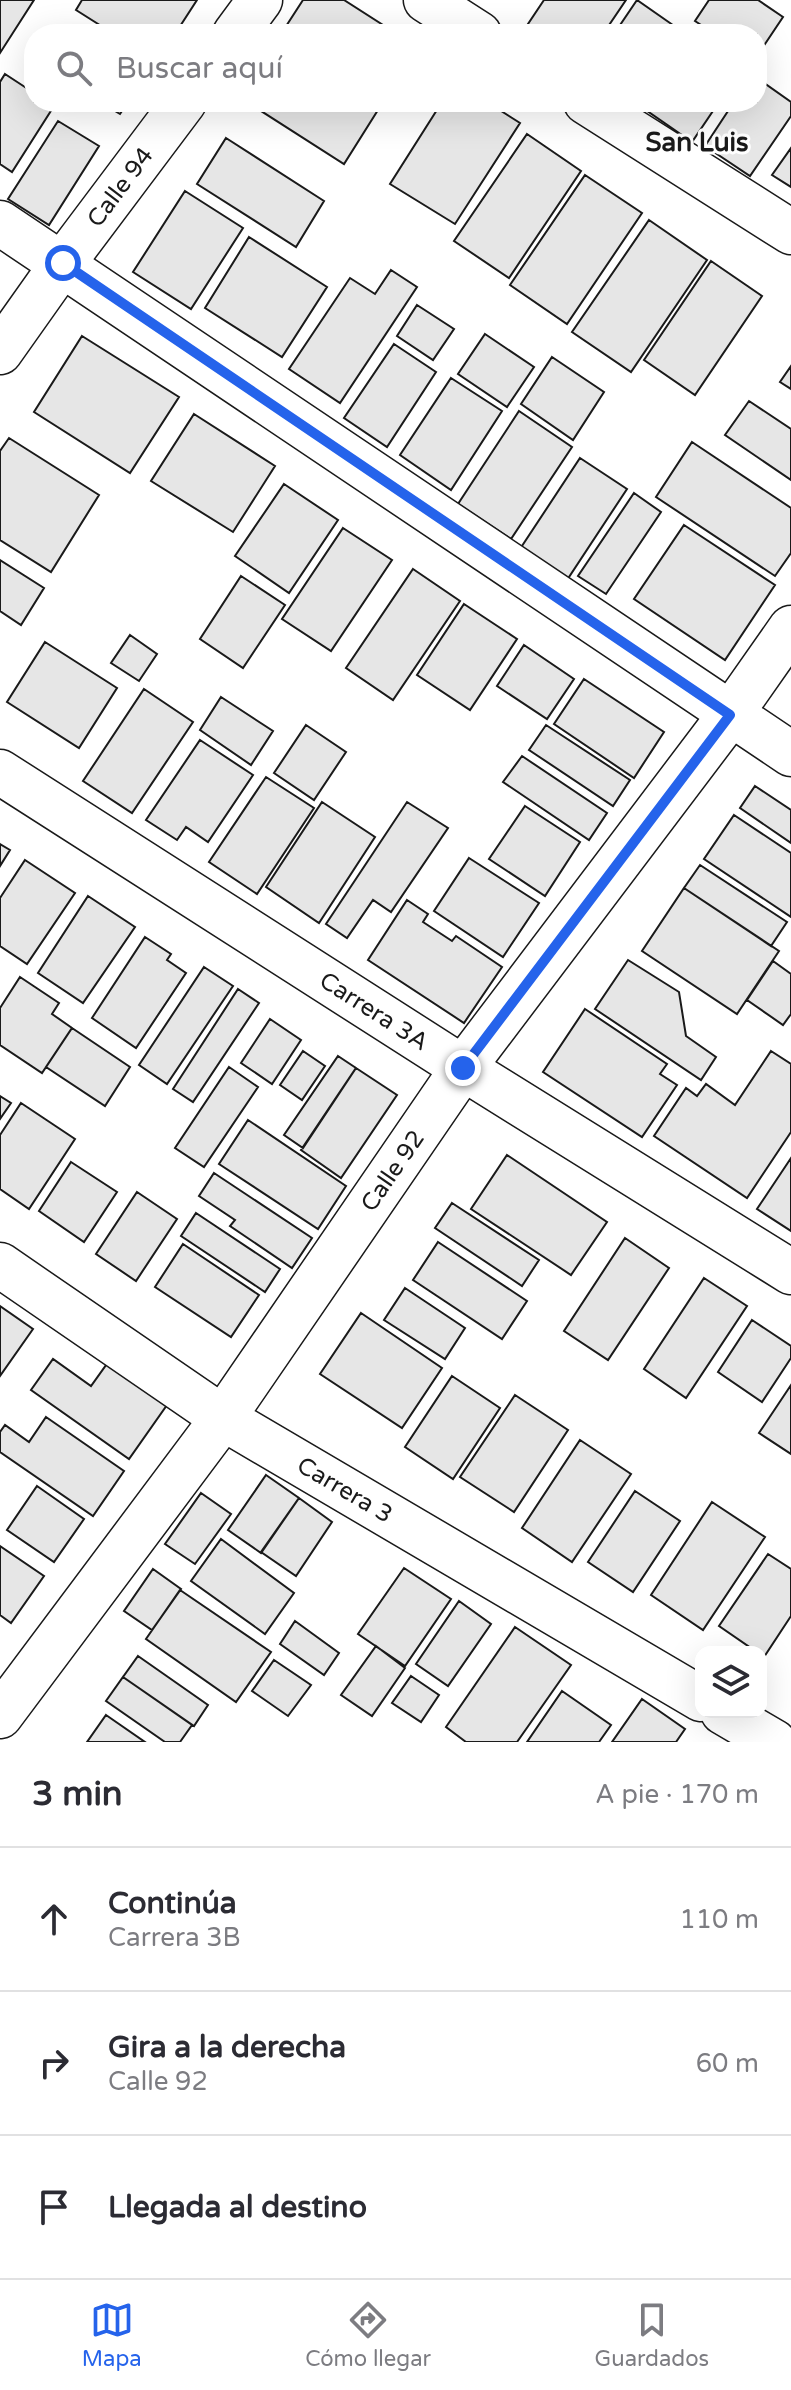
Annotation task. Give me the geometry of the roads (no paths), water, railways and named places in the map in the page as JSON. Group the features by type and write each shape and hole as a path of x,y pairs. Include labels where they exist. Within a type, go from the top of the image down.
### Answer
{"street":[{"path":"242,24 260,0"},
{"path":"426,0 463,24"},
{"name":"Calle 94","path":"0,352 176,112"},
{"path":"602,112 791,232"},
{"path":"0,223 791,754"},
{"name":"Calle 92","path":"0,1716 223,1418 463,1068 730,715 791,628"},
{"name":"Carrera 3A","path":"0,772 463,1068 791,1272"},
{"name":"Carrera 3","path":"0,1265 223,1418 695,1695"},
{"path":"733,1718 774,1742"}],"district":[{"name":"San Luis","path":"697,142"}]}
